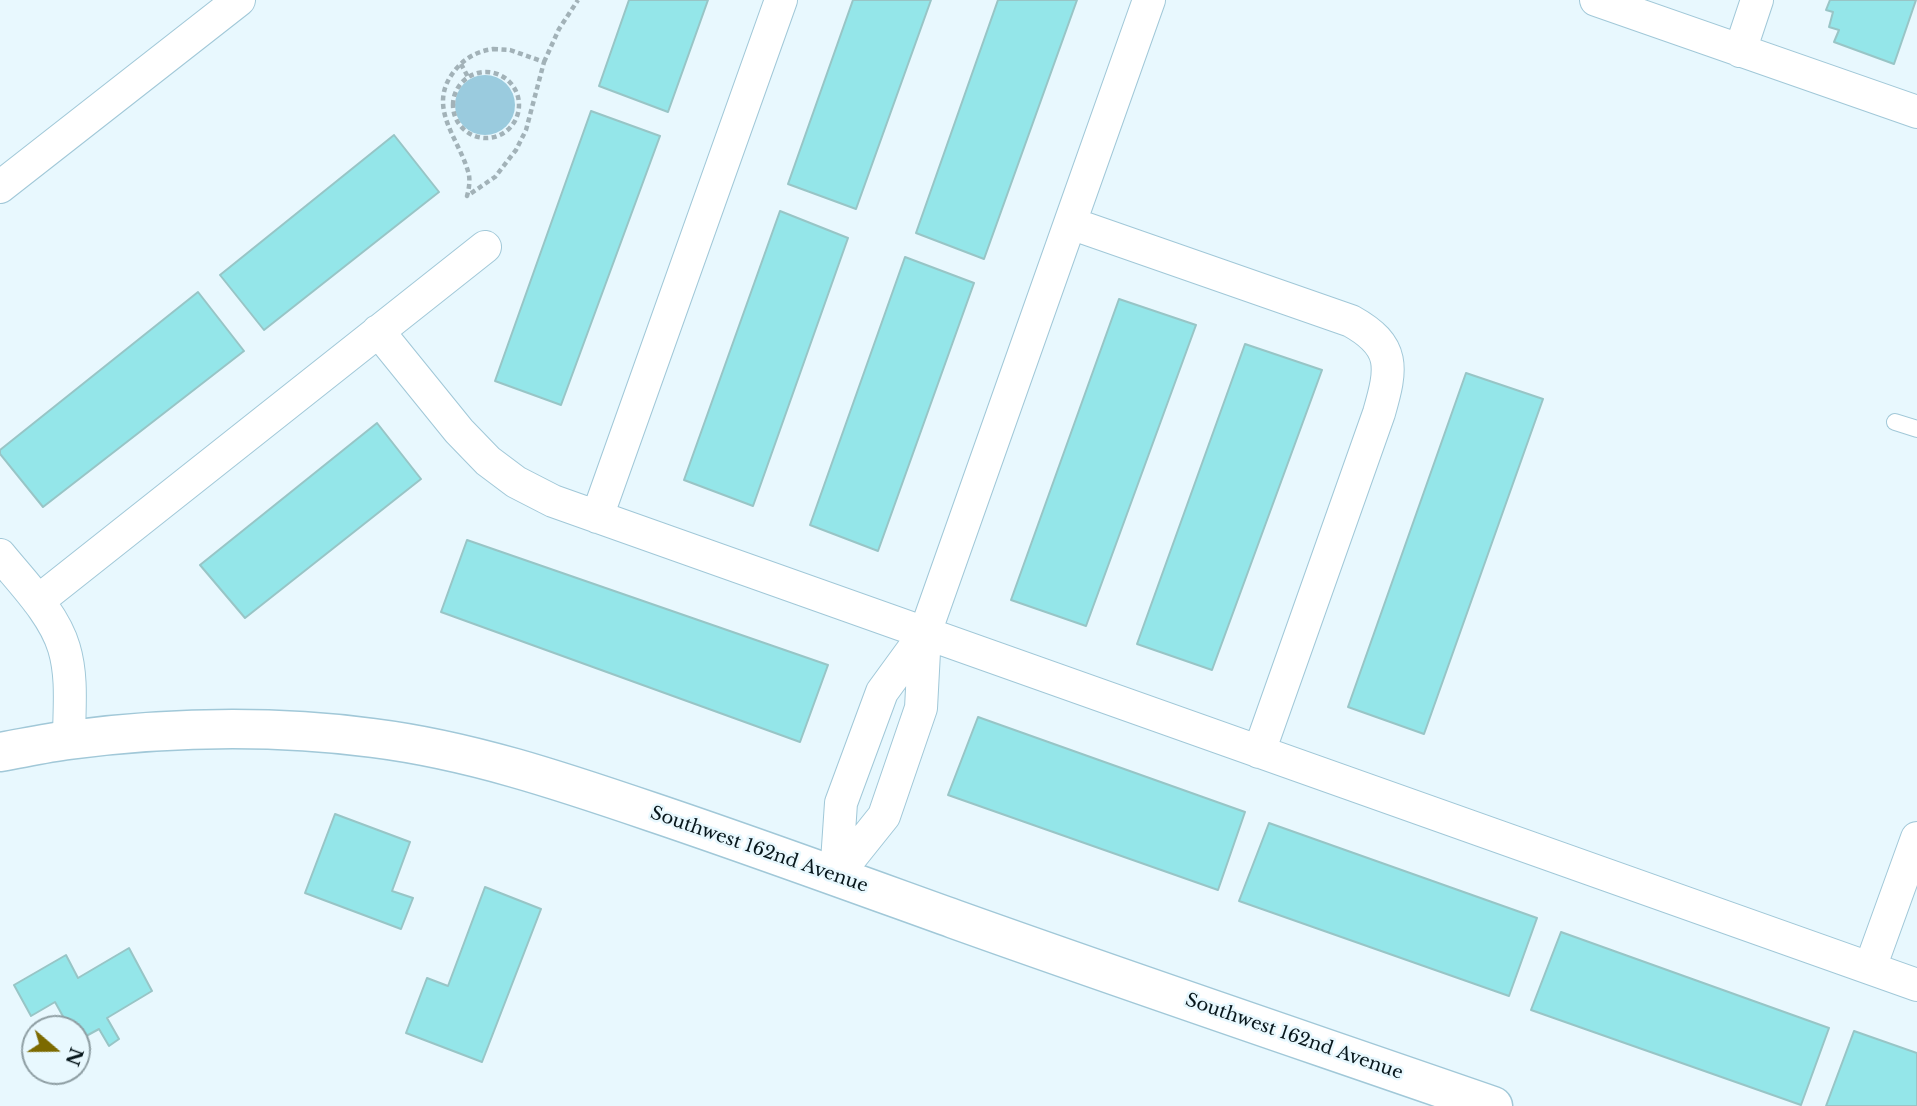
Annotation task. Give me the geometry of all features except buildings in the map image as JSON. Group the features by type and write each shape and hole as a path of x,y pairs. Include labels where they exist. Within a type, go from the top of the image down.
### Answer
{"street":[{"path":"0,187 239,0"},
{"path":"597,517 781,0"},
{"path":"836,876 884,816 921,708 925,633 1149,0"},
{"path":"1595,0 1917,112"},
{"path":"1740,51 1757,0"},
{"path":"1070,223 1352,321 1370,331 1384,347 1388,365 1386,389 1379,413 1259,752"},
{"path":"38,601 485,247"},
{"path":"378,331 459,431 488,461 516,482 553,501 1917,985"},
{"path":"0,555 38,601 61,638 69,673 69,740"},
{"path":"836,876 841,803 882,692 925,633"},
{"name":"Southwest 162nd Avenue","path":"0,752 69,740 223,730 276,730 372,738 423,746 552,778 1493,1106"},
{"path":"1870,968 1917,838"}],"lane":[{"path":"1895,422 1917,429"}],"path":[{"path":"544,62 510,50 493,49 477,53 460,64 448,81 443,105 446,123 470,177 467,196 495,177 526,130 544,62 555,36 578,0"},
{"path":"460,64 468,77"},
{"path":"489,72 503,77 518,95 519,103 513,125 500,136 483,138 468,133 453,114 453,97 468,77 489,72"},
{"path":"517,114 529,118"}],"shaded area":[{"path":"485,75 506,84 515,105 506,126 485,135 464,126 455,105 464,84"}]}
